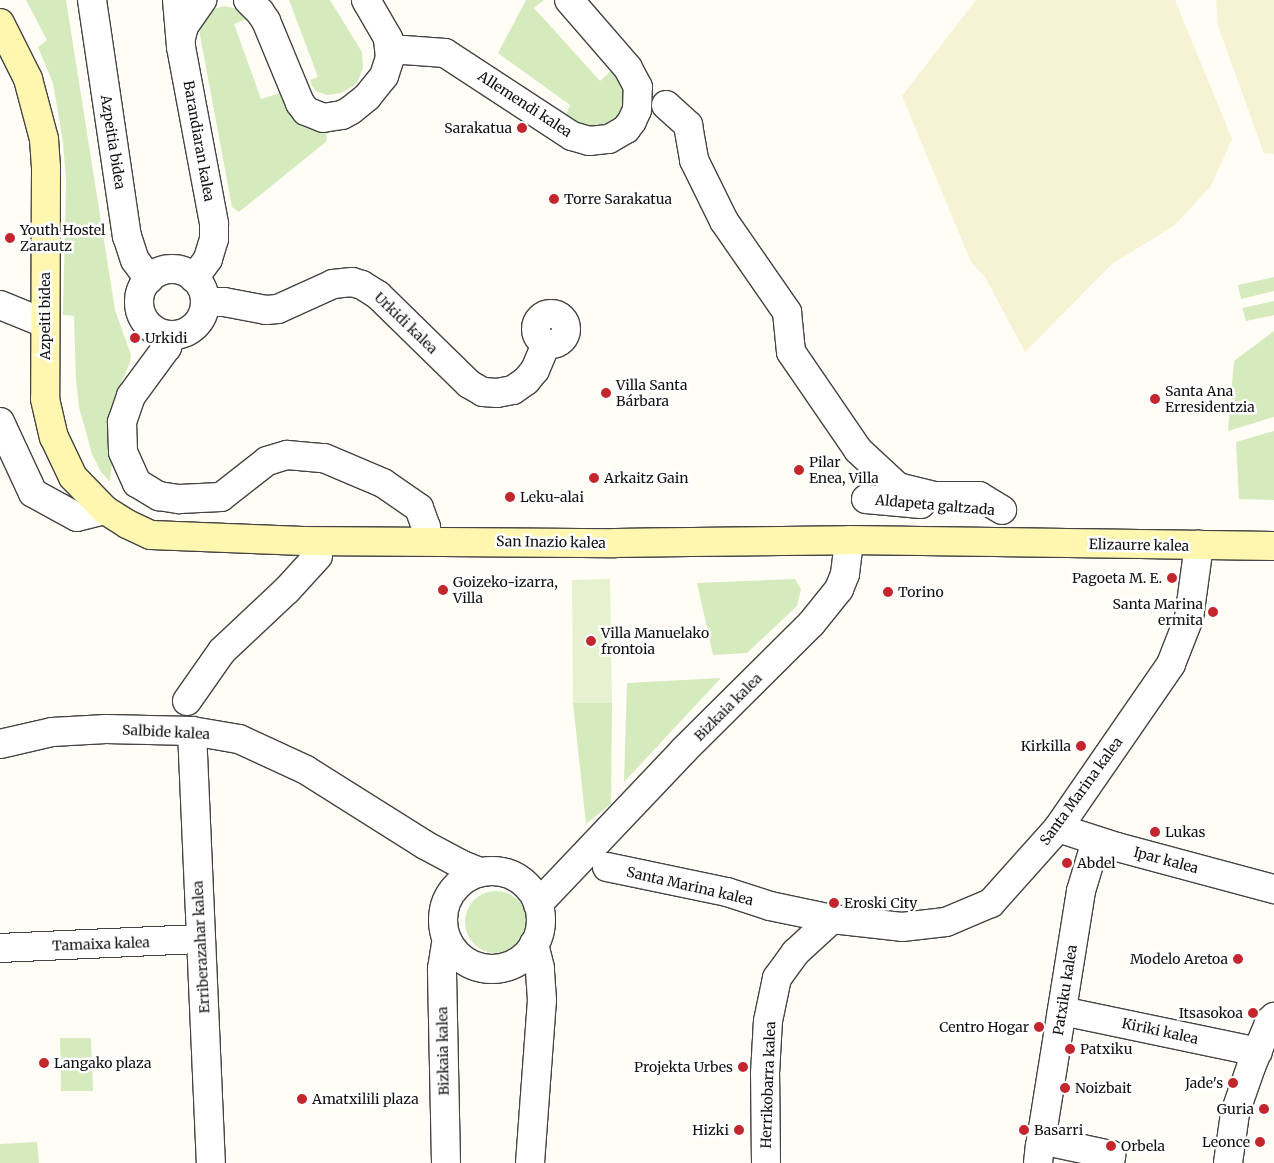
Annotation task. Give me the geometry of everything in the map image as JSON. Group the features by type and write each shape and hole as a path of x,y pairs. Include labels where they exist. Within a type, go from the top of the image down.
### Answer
{"main road":[{"name":"Azpeiti bidea","path":"0,23 28,79 44,139 46,166 45,399 54,437 73,477 105,510"},
{"name":"San Inazio kalea","path":"105,510 127,524 151,535 303,541 625,542 849,540 1003,543"},
{"name":"Elizaurre kalea","path":"1003,543 1274,546"}],"street":[{"name":"Azpeitia bidea","path":"92,0 127,236 135,260 149,279"},
{"name":"Barandiaran kalea","path":"177,0 180,39 214,224 214,238 208,259 194,278"},
{"path":"180,39 184,26 202,0"},
{"path":"248,0 266,21 300,103 314,115 332,118 342,115 359,104 384,76 390,58 390,49 384,29 366,0"},
{"name":"Allemendi kalea","path":"390,49 445,53 572,136 589,141 609,139 626,130 632,121 637,110 638,87 628,68 568,0"},
{"path":"666,105 688,125 694,160 724,222 788,312 791,352 858,450 898,487 935,496 978,496 1002,510"},
{"path":"176,269 194,278 200,285 205,302 201,317 191,329 171,335 160,333 151,327 142,314 139,298 142,288 149,279 166,270 176,269"},
{"name":"Urkidi kalea","path":"205,302 224,302 266,310 278,309 333,284 352,282 362,285 378,295 469,384 483,392 497,393 513,390 526,381 535,370 546,344"},
{"path":"0,304 44,323"},
{"path":"171,335 166,348 131,396 122,422 123,452 137,483 159,496 179,499 221,497 268,461 286,455 324,458 383,483 419,508 426,527 427,540"},
{"path":"0,422 33,493 76,517 105,510"},
{"name":"Aldapeta galtzada","path":"866,499 1002,510 1003,543"},
{"name":"Bizkaia kalea","path":"538,904 579,858 811,624 839,589 845,574 849,540"},
{"name":"Santa Marina kalea","path":"607,867 727,892 770,906 832,919 902,927 946,922 991,903 1058,828 1171,664 1189,618 1198,545"},
{"path":"187,701 222,651 287,590 318,556"},
{"name":"Salbide kalea","path":"0,744 52,732 106,729 192,731 239,739 306,770 425,845 460,864 480,872"},
{"name":"Erriberazahar kalea","path":"192,731 211,1163"},
{"name":"Ipar kalea","path":"1058,828 1096,841 1274,889"},
{"name":"Patxiku kalea","path":"1040,1149 1081,891 1096,841"},
{"name":"Salbide kalea","path":"425,845 439,870 448,898"},
{"name":"Bizkaia kalea","path":"521,881 579,858"},
{"path":"494,871 508,874 521,881 532,891 538,904 540,918 539,931 534,944 524,957 511,965 497,969 481,968 461,958 446,939 443,926 443,912 448,898 456,887 466,878 480,872 494,871"},
{"name":"Herrikobarra kalea","path":"766,1163 768,1021 777,978 795,954 832,919"},
{"name":"Tamaixa kalea","path":"0,948 201,939"},
{"name":"Bizkaia kalea","path":"446,939 442,969 446,1163"},
{"path":"530,1163 542,1000 540,968 534,944"},
{"name":"Kiriki kalea","path":"1062,1011 1258,1052"},
{"path":"1228,1163 1235,1113 1251,1067 1270,1021 1274,1017"},
{"path":"1040,1149 1111,1155 1110,1163"}],"shaded area":[{"path":"976,0 1175,0 1232,139 1211,186 1175,225 1112,264 1025,352 985,277 971,262 902,96"},
{"path":"1216,0 1274,0 1274,154 1264,153 1218,26"}],"green space":[{"path":"26,0 66,0 115,310 131,355 121,383 110,482 101,472 92,454 79,407 76,380 74,316 63,315 66,181 63,142 53,83 38,47 47,40"},
{"path":"289,0 330,0 362,52 363,68 357,83 352,87 341,93 327,95 316,91 312,86 310,80 318,77"},
{"path":"526,0 544,0 534,8 600,81 614,68 623,79 627,96 623,112 612,124 598,129 563,121 570,105 498,53"},
{"path":"224,6 238,9 249,18 234,24 261,99 280,93 297,120 307,128 326,133 327,141 239,212 232,207 199,30 203,20 211,10"},
{"path":"1274,277 1274,291 1241,299 1238,285"},
{"path":"1274,301 1274,315 1246,321 1242,308"},
{"path":"1274,331 1274,417 1228,431 1234,361"},
{"path":"1274,431 1274,500 1239,499 1236,442"},
{"name":"Villa Manuelako frontoia","path":"610,579 612,703 573,703 572,580"},
{"path":"795,579 801,589 797,606 747,653 713,655 697,583"},
{"path":"721,678 624,782 627,683"},
{"path":"573,703 612,703 611,804 586,824"},
{"path":"496,891 508,893 518,900 525,910 527,922 525,934 518,944 508,951 496,953 484,951 474,944 467,934 465,922 467,910 474,900 484,893"},
{"path":"60,1038 91,1038 93,1091 61,1091"},
{"path":"37,1142 39,1163 0,1163 0,1144"}],"place":[{"name":"Sarakatua","path":"522,128"},
{"name":"Torre Sarakatua","path":"554,199"},
{"name":"Youth Hostel Zarautz","path":"10,238"},
{"name":"Urkidi","path":"135,338"},
{"name":"Villa Santa Bárbara","path":"606,393"},
{"name":"Santa Ana Erresidentzia","path":"1155,399"},
{"name":"Pilar Enea, Villa","path":"799,470"},
{"name":"Arkaitz Gain","path":"594,478"},
{"name":"Leku-alai","path":"510,497"},
{"name":"Pagoeta M. E.","path":"1172,578"},
{"name":"Goizeko-izarra, Villa","path":"443,590"},
{"name":"Torino","path":"888,592"},
{"name":"Santa Marina ermita","path":"1213,612"},
{"name":"Villa Manuelako frontoia","path":"591,641"},
{"name":"Kirkilla","path":"1081,746"},
{"name":"Lukas","path":"1155,832"},
{"name":"Abdel","path":"1067,863"},
{"name":"Eroski City","path":"834,903"},
{"name":"Modelo Aretoa","path":"1238,959"},
{"name":"Itsasokoa","path":"1253,1013"},
{"name":"Centro Hogar","path":"1039,1027"},
{"name":"Patxiku","path":"1070,1049"},
{"name":"Langako plaza","path":"44,1063"},
{"name":"Projekta Urbes","path":"743,1067"},
{"name":"Jade's","path":"1233,1083"},
{"name":"Noizbait","path":"1065,1088"},
{"name":"Amatxilili plaza","path":"302,1099"},
{"name":"Guria","path":"1264,1109"},
{"name":"Hizki","path":"739,1130"},
{"name":"Basarri","path":"1024,1130"},
{"name":"Leonce","path":"1260,1142"},
{"name":"Orbela","path":"1111,1146"}]}
